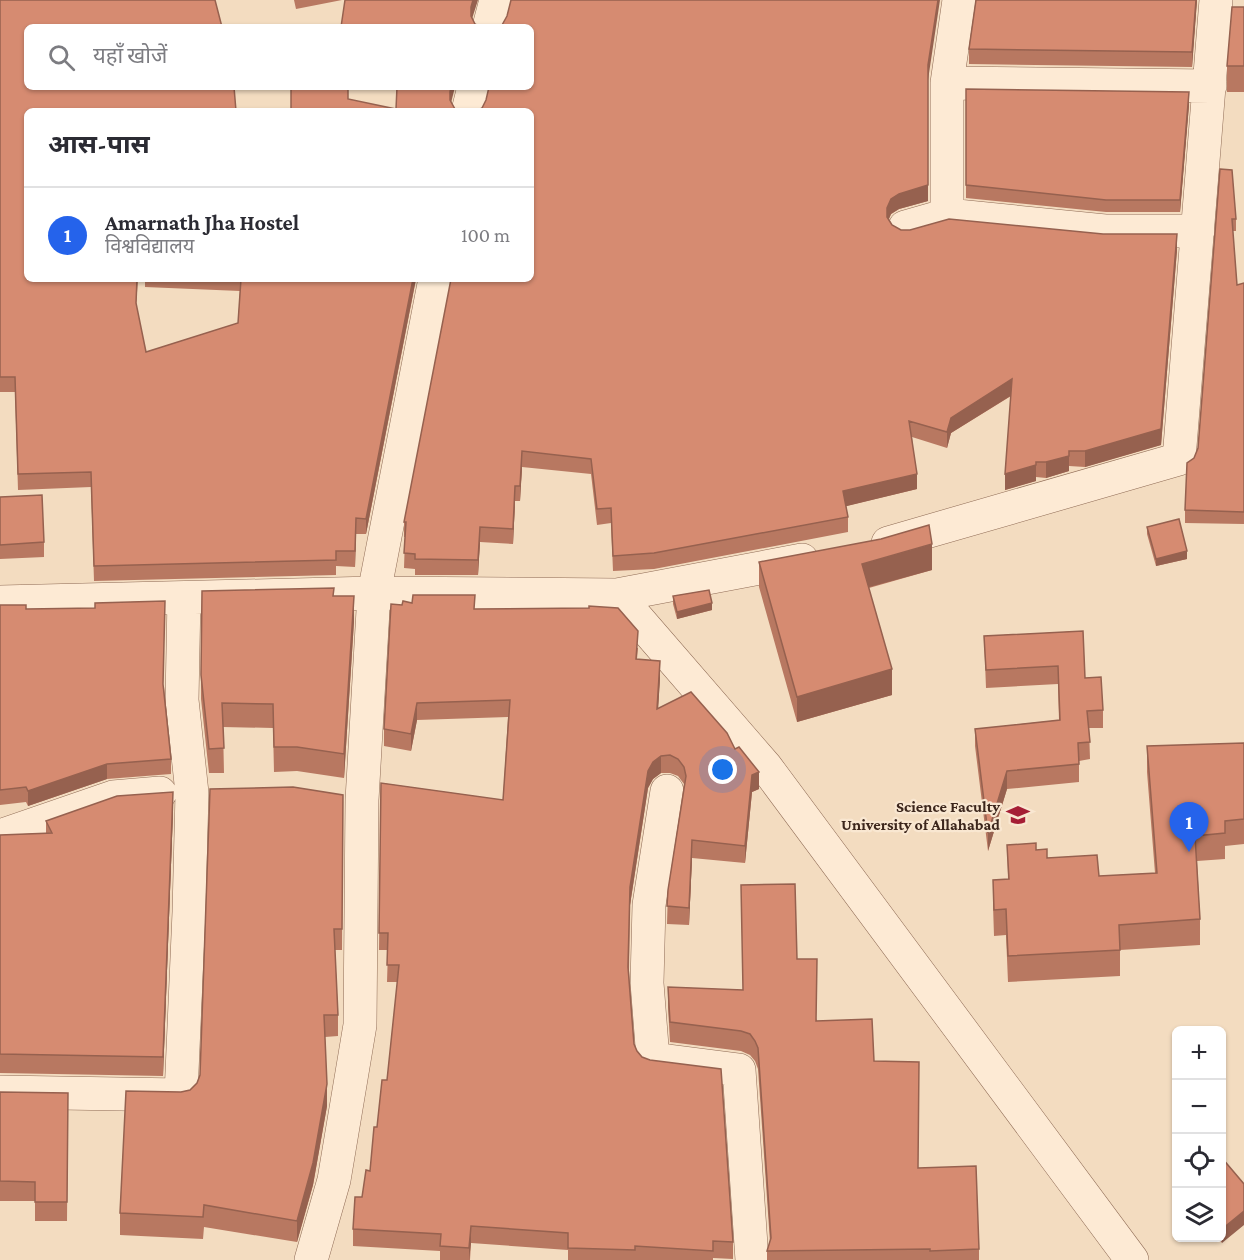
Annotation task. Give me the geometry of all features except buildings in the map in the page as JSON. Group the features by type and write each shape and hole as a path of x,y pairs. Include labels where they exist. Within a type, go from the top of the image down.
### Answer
{"street":[{"path":"490,24 496,0"},
{"path":"947,214 946,83 959,0"},
{"path":"0,602 374,593 617,595 877,546 1179,459 1216,0"},
{"path":"946,83 1210,86"},
{"path":"469,108 473,90"},
{"path":"905,227 947,214 1105,231 1198,231"},
{"path":"311,1260 334,1180 360,1025 362,800 374,593 434,282"},
{"path":"617,595 765,766 1132,1260"},
{"path":"0,1092 181,1095 192,793 182,700 184,598"},
{"path":"667,791 650,905 647,983 653,1059 739,1070 752,1260"},
{"path":"0,836 113,797 226,792"},
{"path":"328,795 362,800"}],"place":[{"name":"Science Faculty University of Allahabad","path":"1018,815"},
{"name":"Amarnath Jha Hostel","path":"1189,852"}]}
